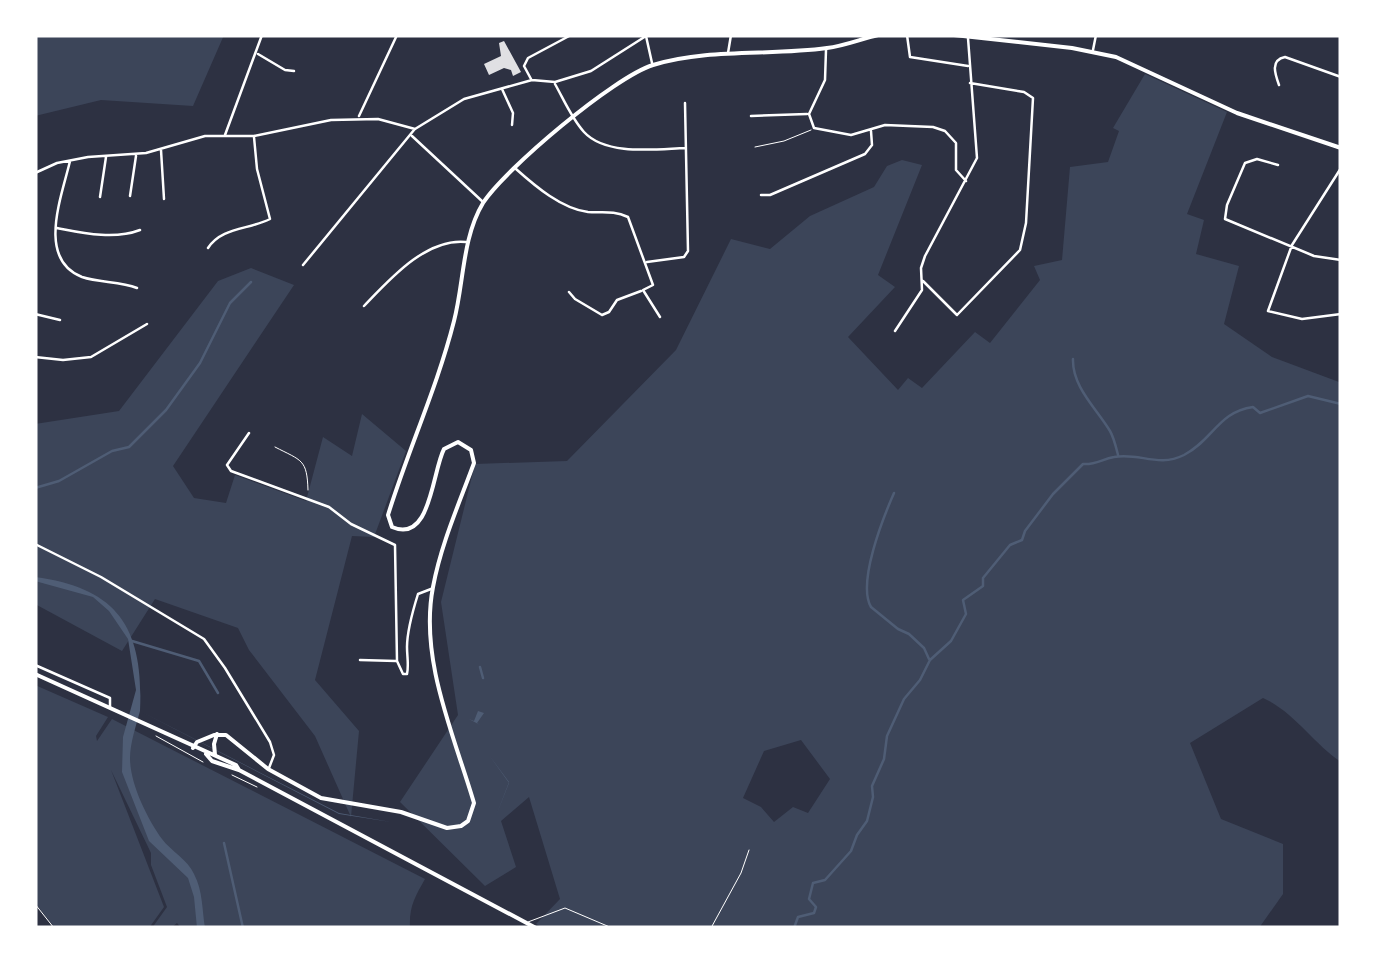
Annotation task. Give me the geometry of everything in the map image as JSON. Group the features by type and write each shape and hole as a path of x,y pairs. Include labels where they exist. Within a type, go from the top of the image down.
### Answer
{"street":[{"path":"225,136 262,35"},
{"path":"359,117 397,35"},
{"path":"532,80 525,61 571,35"},
{"path":"303,265 415,129 464,99 532,80 554,82 591,71 646,35 652,66"},
{"path":"728,55 731,35"},
{"path":"193,748 197,742 217,734 236,740 268,769 307,792 338,803 401,812 447,828 468,822 474,804 435,668 430,628 432,588 474,463 471,450 458,442 444,449 423,517 412,530 392,527 388,515 454,322 468,242 484,203 515,168 574,117 626,78 652,66 694,57 826,48 878,35"},
{"path":"907,35 910,57 968,66"},
{"path":"954,35 1092,51 1130,63 1237,113 1341,148"},
{"path":"1092,51 1096,35"},
{"path":"968,37 968,66 970,83 978,150 966,181 925,256 921,272 924,282 957,315 1020,250 1026,223 1033,98 1024,92 970,83"},
{"path":"629,48 635,56"},
{"path":"826,48 825,80 808,114 814,128 851,135 885,125 946,131 956,142 958,174 966,181"},
{"path":"257,54 284,70 294,71"},
{"path":"1279,85 1274,66 1286,57 1341,77"},
{"path":"554,82 581,130 602,144 688,148"},
{"path":"502,88 513,114 512,125"},
{"path":"646,262 684,258 688,251 685,103"},
{"path":"751,116 808,114"},
{"path":"35,173 71,160 136,154 194,138 254,136 359,117 415,129"},
{"path":"761,196 866,154 872,145 870,130"},
{"path":"411,135 484,203"},
{"path":"208,248 215,238 227,232 270,220 254,136"},
{"path":"161,148 164,198"},
{"path":"130,196 136,154"},
{"path":"100,198 106,156"},
{"path":"1278,165 1257,159 1244,163 1225,219 1329,260 1341,260"},
{"path":"71,160 56,227 58,255 73,272 138,288"},
{"path":"515,168 540,189 574,207 628,217 653,285 617,300 602,315 569,292"},
{"path":"1341,168 1292,246 1268,311 1302,318 1341,314"},
{"path":"1334,184 1341,186"},
{"path":"56,227 94,234 130,234 140,230"},
{"path":"364,306 404,266 452,241 468,242"},
{"path":"895,331 924,282"},
{"path":"643,290 660,317"},
{"path":"35,314 60,320"},
{"path":"35,357 91,357 148,324"},
{"path":"249,433 227,465 229,469 330,507 352,524 394,545 397,660 403,674 407,674 406,643 418,594 432,588"},
{"path":"35,544 100,577 204,639 270,742 274,755 268,769"},
{"path":"360,660 397,660"},
{"path":"35,665 110,698 110,708"},
{"path":"35,674 236,765 536,928"},
{"path":"215,755 217,734"},
{"path":"206,754 212,761 239,770"}],"lane":[{"path":"755,147 784,142 814,128"},
{"path":"711,928 750,850"},
{"path":"35,904 54,928"},
{"path":"526,923 556,908 580,912 612,928"}],"path":[{"path":"275,447 303,461 308,469 310,498"},
{"path":"155,736 201,761"}],"shaded area":[{"path":"35,35 224,35 193,106 101,100 35,116"},
{"path":"1145,74 1227,112 1187,214 1204,220 1196,254 1239,266 1224,324 1272,357 1339,382 1341,390 1341,762 1284,711 1263,698 1190,743 1221,819 1283,844 1283,894 1259,928 544,928 536,924 560,899 529,797 501,821 516,867 485,886 400,802 458,715 441,602 475,464 567,461 676,350 731,239 770,249 810,216 874,187 887,166 902,160 922,165 878,275 895,287 848,337 898,390 908,378 922,388 975,332 990,343 1040,280 1034,266 1062,260 1070,167 1108,162 1119,131 1113,128","holes":["801,740 830,779 808,813 793,807 774,822 761,807 743,798 764,751"]},
{"path":"251,268 294,285 173,466 194,498 226,503 235,475 306,501 323,437 352,456 362,414 406,451 374,537 352,536 315,680 359,731 351,817 315,736 249,650 238,628 155,599 122,651 35,604 35,424 119,411 218,281"},
{"path":"35,577 87,591 106,602 130,635 140,682 140,711 130,752 133,779 156,831 194,874 205,928 197,928 188,878 149,841 122,772 123,737 136,690 128,639 109,611 93,597 35,581"},
{"path":"35,685 108,717 97,741 112,719 425,879 413,902 410,928 181,928 177,923 171,928 152,928 167,907 151,865 151,853 111,770 164,907 149,928 55,928 35,903"},
{"path":"140,711 339,813 391,822 339,814"}],"building":[{"path":"504,41 521,72 513,76 511,70 504,68 489,75 484,64 501,56 499,43"}],"waterway":[{"path":"35,488 59,481 112,451 129,447 166,410 200,363 230,303 251,282"},
{"path":"1073,359 1081,388 1110,431 1118,455"},
{"path":"794,928 798,917 814,913 816,907 809,899 813,883 825,880 851,851 867,821 872,786 884,759 887,736 904,699 930,660 951,641 966,614 963,600 983,586 983,578 1010,545 1022,540 1053,494 1083,464 1123,456 1175,459 1194,449 1232,414 1253,407 1260,413 1308,396 1341,404"},
{"path":"894,493 873,550 868,596 871,607 909,634 929,659"},
{"path":"132,641 199,661 218,693"},
{"path":"480,667 483,678"},
{"path":"224,843 243,928"}]}
